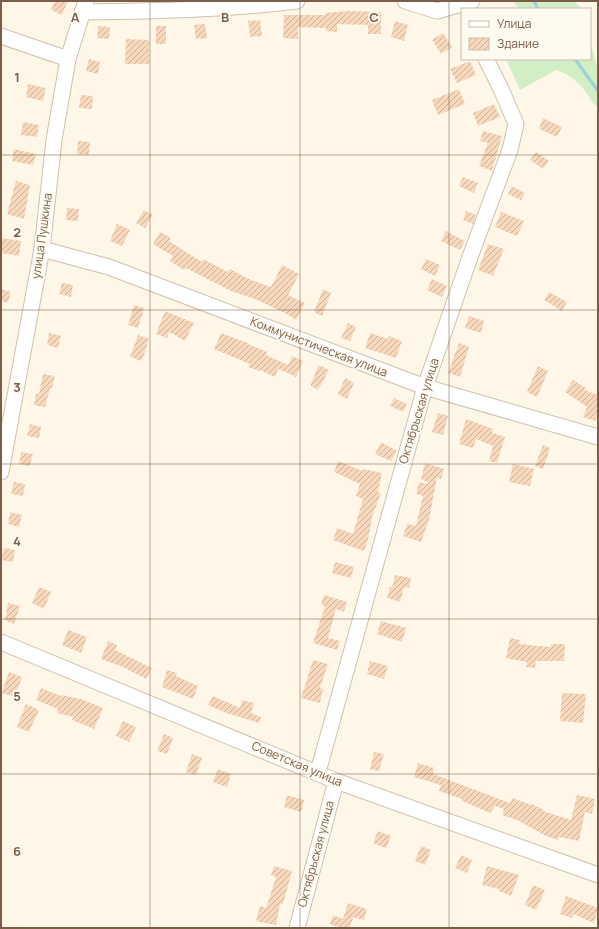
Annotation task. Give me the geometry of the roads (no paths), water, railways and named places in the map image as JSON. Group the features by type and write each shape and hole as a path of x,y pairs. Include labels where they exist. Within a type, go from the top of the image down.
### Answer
{"street":[{"path":"84,6 169,10 261,5 297,1"},
{"path":"405,1 437,11 470,4"},
{"name":"улица Пушкина","path":"1,472 42,249 54,140 68,59 84,6"},
{"path":"1,36 68,59"},
{"name":"Октябрьская улица","path":"318,772 425,387 470,257 510,150 516,124 486,60"},
{"name":"Коммунистическая улица","path":"42,249 109,267 425,387 598,437"},
{"name":"Советская улица","path":"1,642 318,772 336,781 598,875"},
{"name":"Октябрьская улица","path":"297,928 336,781"}],"waterway":[{"path":"534,1 538,8"},
{"path":"576,60 598,91"}]}
